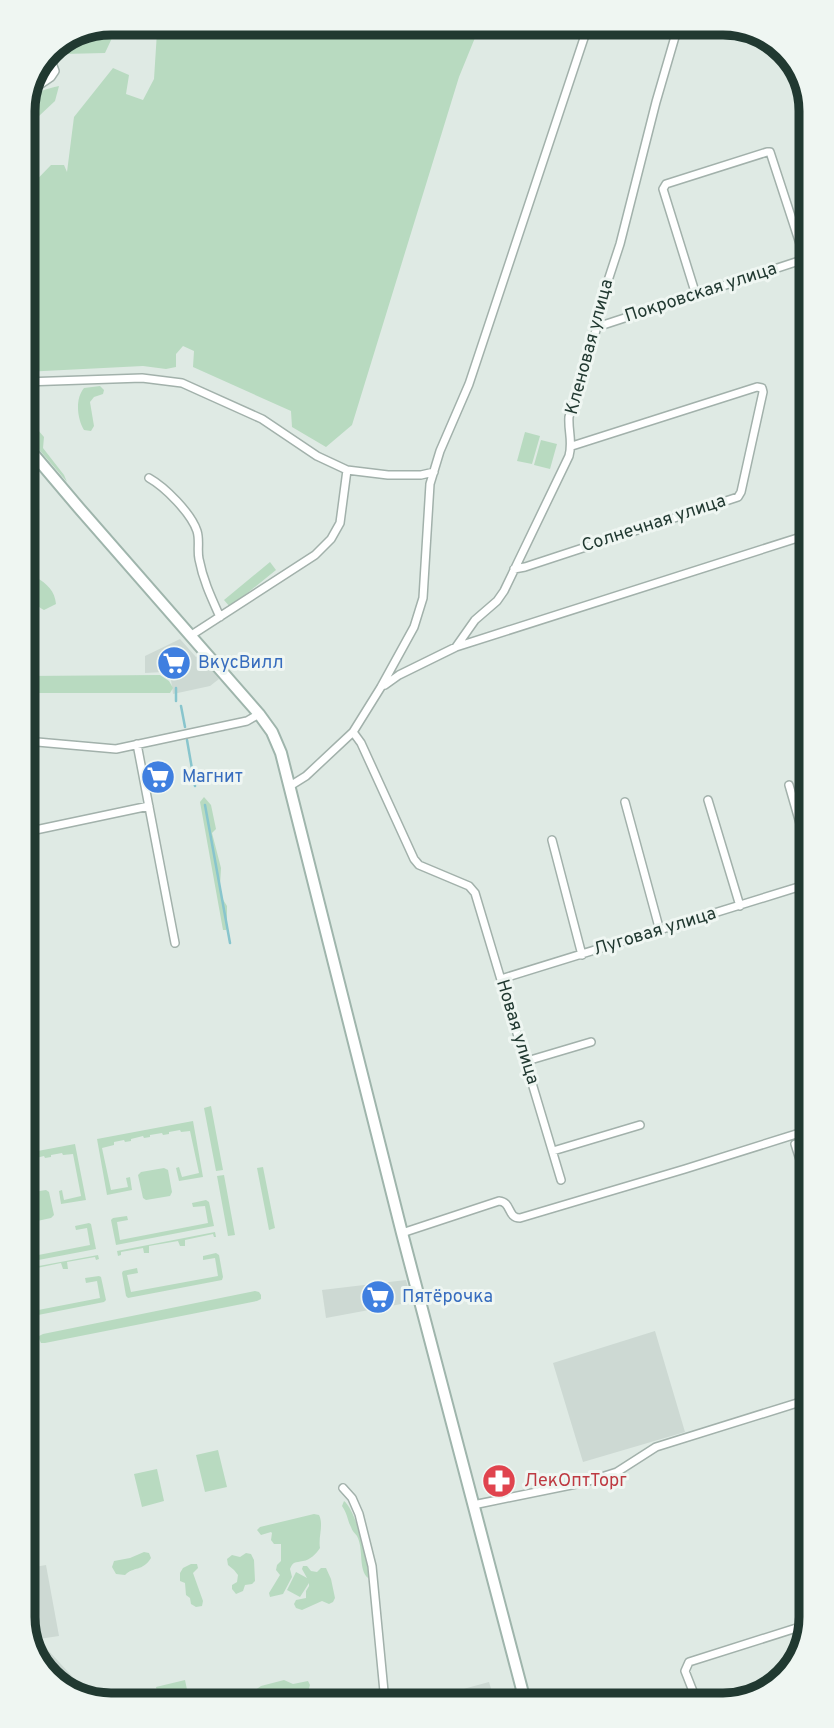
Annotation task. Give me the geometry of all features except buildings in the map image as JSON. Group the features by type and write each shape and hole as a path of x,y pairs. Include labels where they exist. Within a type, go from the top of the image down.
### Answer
{"main road":[{"path":"35,456 259,714 272,732 281,753 402,1233 523,1693"}],"street":[{"path":"290,786 306,776 353,732 414,627 423,598 430,484 440,451 469,384 585,35"},
{"name":"Кленовая улица","path":"456,647 475,620 497,601 504,591 569,456 572,446 569,417 597,327 600,304 620,244 656,102 676,35"},
{"path":"41,84 55,71 52,63"},
{"path":"696,295 663,189 666,184 770,152 799,241"},
{"name":"Покровская улица","path":"597,327 799,261"},
{"path":"35,383 142,378 182,383 262,419 317,456 347,470 388,475 421,475 434,472"},
{"name":"Солнечная улица","path":"514,569 737,497 741,492 762,388 757,387 572,446"},
{"path":"190,636 315,555 331,539 340,523 347,470"},
{"path":"149,478 161,485 191,520 198,533 198,555 205,586 220,617"},
{"path":"381,687 399,675 456,647 799,538"},
{"path":"35,742 116,749 247,721 259,714"},
{"name":"Новая улица","path":"353,732 362,743 414,859 419,865 468,886 475,893 562,1180"},
{"path":"137,744 175,943"},
{"path":"789,785 799,820"},
{"path":"708,800 740,906"},
{"path":"625,802 660,931"},
{"path":"35,830 149,806"},
{"path":"552,840 582,955"},
{"name":"Луговая улица","path":"501,979 799,887"},
{"path":"527,1061 591,1042"},
{"path":"553,1151 640,1125"},
{"path":"402,1233 499,1201 508,1205 515,1218 520,1218 799,1133"},
{"path":"795,1144 799,1157"},
{"path":"473,1505 586,1482 617,1472 656,1447 799,1402"},
{"path":"342,1488 352,1498 359,1514 372,1566 384,1693"},
{"path":"694,1693 685,1671 689,1662 798,1628"}],"shaded area":[{"path":"180,639 196,657 199,655 219,679 210,686 173,694 171,680 163,672 145,673 145,656"},
{"path":"406,1280 412,1302 326,1318 322,1290"},
{"path":"655,1331 685,1432 583,1462 553,1363"},
{"path":"46,1565 59,1636 39,1641 35,1617 35,1567"},
{"path":"47,1649 82,1687 57,1671 44,1652"},
{"path":"489,1682 492,1693 451,1693"}],"green space":[{"path":"113,35 105,53 63,54 82,41 96,36"},
{"path":"157,35 476,35 459,77 352,425 326,447 292,427 291,411 193,367 194,351 183,346 176,354 176,367 166,369 143,366 35,371 35,182 51,165 64,165 67,172 74,117 113,68 129,75 126,94 143,100 154,79"},
{"path":"59,86 55,101 35,120 38,93"},
{"path":"100,386 104,390 103,394 94,397 90,402 94,426 91,431 84,430 78,403 81,392 84,388"},
{"path":"35,427 44,437 43,448 67,482 35,445"},
{"path":"525,432 540,436 532,464 517,461"},
{"path":"541,440 557,444 550,469 534,465"},
{"path":"270,562 276,570 230,607 224,600"},
{"path":"35,574 52,592 56,604 44,610 37,605"},
{"path":"160,675 169,681 173,688 170,693 35,693 35,676"},
{"path":"204,797 211,805 216,829 212,833 221,868 222,898 227,906 226,930 223,930 200,802"},
{"path":"211,1106 223,1170 216,1171 204,1108"},
{"path":"193,1121 203,1177 179,1181 176,1168 179,1167 182,1177 199,1173 190,1131 143,1136 131,1141 114,1142 114,1145 102,1148 111,1190 128,1187 126,1178 130,1177 132,1190 107,1195 97,1139"},
{"path":"75,1144 86,1200 61,1204 59,1191 62,1190 64,1200 81,1196 73,1154 62,1153 35,1158 35,1152"},
{"path":"263,1167 275,1228 269,1230 257,1168"},
{"path":"164,1168 168,1170 172,1192 170,1196 146,1200 143,1198 138,1175 141,1172"},
{"path":"224,1175 235,1235 228,1236 217,1176"},
{"path":"35,1192 49,1192 54,1215 51,1218 35,1221"},
{"path":"206,1200 209,1202 214,1226 116,1245 111,1220 113,1218 127,1216 128,1220 117,1222 120,1240 208,1223 205,1206 193,1207 192,1203"},
{"path":"91,1224 96,1249 35,1261 35,1256 90,1245 87,1228 76,1230 75,1226"},
{"path":"215,1232 216,1237 213,1234 185,1240 185,1246 180,1246 178,1241 149,1246 149,1253 144,1253 143,1248 121,1252 118,1256 117,1251"},
{"path":"216,1253 219,1255 222,1280 128,1298 126,1296 123,1271 137,1268 138,1273 127,1275 131,1292 218,1276 215,1258 203,1260 203,1256"},
{"path":"98,1255 99,1259 96,1260 95,1257 67,1262 68,1269 63,1269 61,1263 35,1267"},
{"path":"101,1277 106,1300 104,1302 35,1316 35,1311 100,1298 97,1281 86,1283 85,1278"},
{"path":"255,1291 261,1295 261,1299 257,1301 45,1343 41,1343 39,1339 43,1334"},
{"path":"218,1450 227,1487 205,1492 196,1455"},
{"path":"157,1469 164,1501 142,1507 134,1474"},
{"path":"344,1501 349,1506 361,1538 368,1578 363,1569 359,1541 342,1506"},
{"path":"314,1514 319,1515 320,1519 320,1548 310,1558 293,1563 290,1569 292,1577 283,1594 270,1597 269,1593 280,1575 276,1570 281,1561 281,1544 274,1544 271,1532 261,1535 257,1530"},
{"path":"149,1553 151,1558 144,1565 125,1575 116,1574 112,1567 114,1561"},
{"path":"246,1553 251,1554 254,1560 255,1581 245,1585 243,1591 236,1594 232,1585 237,1582 238,1575 228,1565 227,1559 232,1555 240,1557"},
{"path":"197,1564 198,1568 193,1573 203,1601 202,1606 191,1604 186,1595 185,1583 180,1581 183,1568"},
{"path":"303,1566 317,1572 326,1568 335,1598 333,1602 329,1604 322,1601 302,1610 296,1608 296,1600 306,1598 309,1583 300,1597 287,1590 296,1572 307,1578"},
{"path":"185,1680 188,1693 157,1693 156,1687"},
{"path":"284,1680 293,1684 308,1681 310,1685 308,1692 304,1693 252,1693 261,1686"}],"waterway":[{"path":"176,688 176,701"},
{"path":"181,706 185,727"},
{"path":"187,740 195,786"},
{"path":"205,805 230,943"}],"place":[{"name":"ВкусВилл","path":"174,663"},
{"name":"Магнит","path":"158,777"},
{"name":"Пятёрочка","path":"378,1297"},
{"name":"ЛекОптТорг","path":"499,1481"}]}
